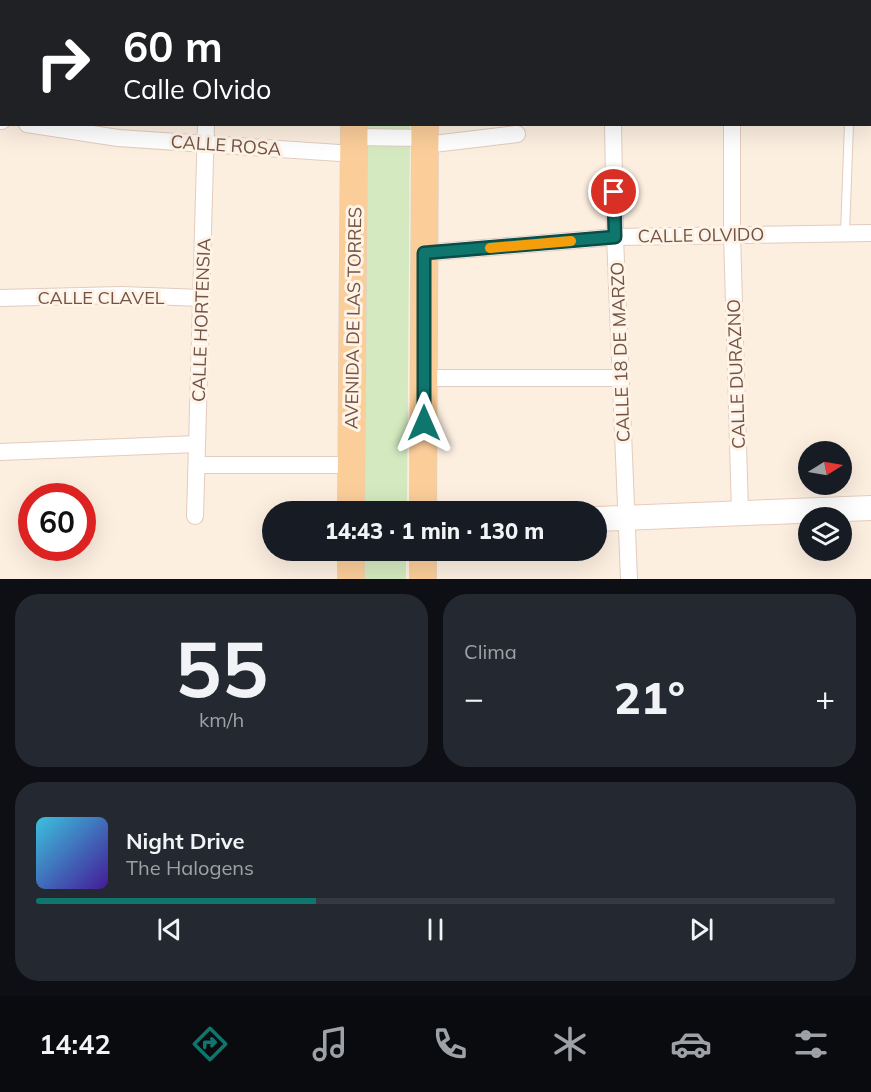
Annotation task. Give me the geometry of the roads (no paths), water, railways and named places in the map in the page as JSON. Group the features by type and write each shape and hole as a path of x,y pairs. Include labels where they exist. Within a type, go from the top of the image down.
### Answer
{"main road":[{"path":"423,501 425,136"},
{"name":"AVENIDA DE LAS TORRES","path":"351,501 354,138"},
{"path":"351,561 351,579"},
{"path":"423,561 423,579"}],"street":[{"name":"CALLE ROSA","path":"40,126 118,138 205,144 517,134"},
{"name":"CALLE HORTENSIA","path":"195,516 206,126"},
{"name":"CALLE 18 DE MARZO","path":"613,126 615,237 629,579"},
{"name":"CALLE DURAZNO","path":"732,126 732,234 740,513"},
{"name":"CALLE OLVIDO","path":"424,253 615,237 871,233"},
{"name":"CALLE CLAVEL","path":"0,298 122,295 202,298"},
{"path":"424,378 621,378"},
{"path":"0,452 197,444"},
{"path":"196,465 351,465"},
{"path":"607,519 871,508"},
{"path":"345,579 351,579"}],"lane":[{"path":"845,233 849,126"}]}
